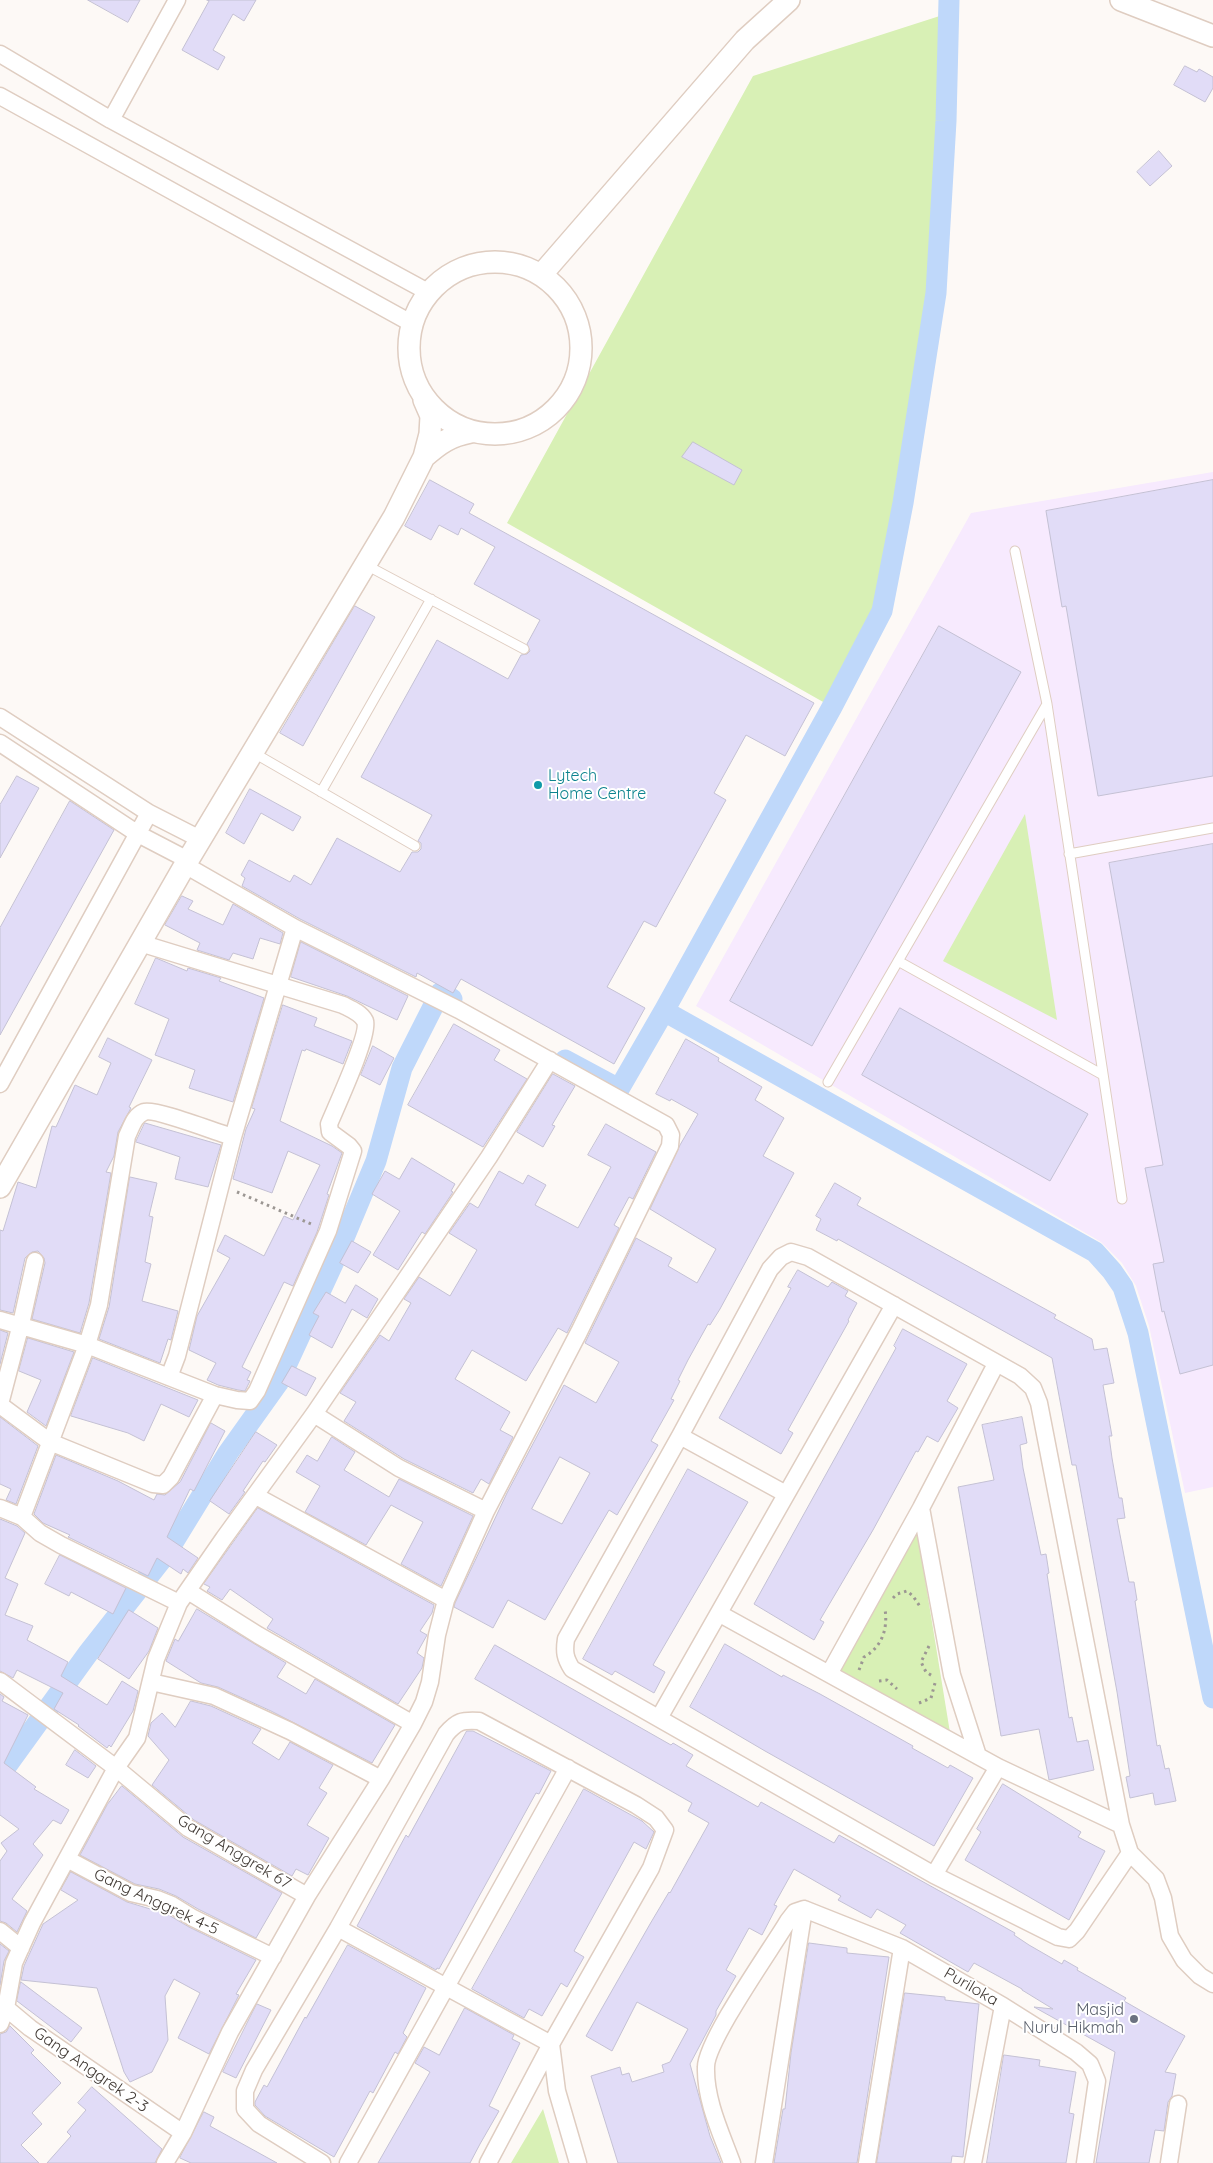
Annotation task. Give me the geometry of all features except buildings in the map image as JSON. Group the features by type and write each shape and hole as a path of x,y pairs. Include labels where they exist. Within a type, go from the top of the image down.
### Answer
{"street":[{"path":"110,120 177,0"},
{"path":"542,274 745,40 789,0"},
{"path":"1121,0 1213,36"},
{"path":"0,54 110,120 428,292"},
{"path":"0,96 411,323"},
{"path":"0,1187 200,839 254,753 364,564 394,517 424,457 430,434 431,416 412,376 408,350 411,323 428,292 447,275 470,264 494,260 519,264 542,274 564,295 578,323 582,353 574,384 557,409 532,427 502,435 471,432 454,436 439,444 424,457"},
{"path":"424,400 444,419 471,432"},
{"path":"0,717 149,813 200,839"},
{"path":"16,727 2,749 138,834 295,928 459,1010 666,1125 671,1135 670,1146 578,1332 486,1511 446,1600 437,1635 430,1682 424,1702 381,1779 307,1896 230,2032 183,2133 166,2163"},
{"path":"0,1084 149,813"},
{"path":"169,1377 222,1185 233,1138 295,928"},
{"path":"0,1320 21,1324 87,1345 215,1395 237,1400 250,1400 257,1390 328,1231 353,1152 349,1146 330,1132 329,1124 363,1040 366,1027 360,1015 344,1005 140,942"},
{"path":"0,2024 14,1963 32,1923 116,1768 137,1738 156,1659 184,1597 224,1538 314,1414 489,1157 550,1060"},
{"path":"22,1517 87,1345 99,1304 127,1136 135,1118 146,1111 160,1113 233,1138"},
{"path":"1130,1854 1077,1931 1069,1939 1058,1937 934,1875 572,1669 567,1661 564,1652 566,1639 680,1436 770,1269 781,1257 791,1252 808,1256 1020,1376 1033,1388 1040,1403 1122,1825 1130,1854 1156,1879 1164,1898 1170,1936 1184,1960 1200,1976 1213,1984"},
{"path":"35,1261 0,1405 50,1442 153,1484 163,1485 171,1477 215,1395"},
{"path":"659,1718 720,1614 894,1305"},
{"path":"829,1674 921,1508 996,1364"},
{"path":"314,1414 399,1468 486,1511"},
{"path":"680,1436 786,1494"},
{"path":"256,1496 446,1600"},
{"path":"0,1508 22,1517 40,1533 61,1545 158,1594 184,1597 258,1635 413,1724"},
{"path":"921,1508 952,1675 978,1756"},
{"path":"720,1614 998,1767 1122,1825"},
{"name":"Gang Anggrek 67","path":"0,1681 116,1768 188,1828 307,1896"},
{"path":"151,1682 214,1696 290,1731 381,1779"},
{"path":"322,2163 259,2124 245,2109 245,2091 254,2070 338,1928 446,1734 454,1724 465,1720 479,1721 636,1805 656,1818 665,1830 651,1868 551,2044 488,2163"},
{"path":"934,1875 998,1767"},
{"path":"348,2163 568,1768"},
{"name":"Gang Anggrek 4-5","path":"67,1859 131,1893 157,1899 273,1957"},
{"path":"732,2163 713,2109 707,2082 706,2065 716,2039 788,1920 795,1912 804,1909 764,2163"},
{"name":"Puriloka","path":"804,1909 902,1948 1003,2006 1076,2052 1090,2064 1097,2080 1085,2163"},
{"path":"338,1928 551,2044"},
{"path":"0,1931 21,1948"},
{"path":"868,2163 902,1948"},
{"path":"973,2163 1003,2006"},
{"name":"Gang Anggrek 2-3","path":"3,2007 37,2033 183,2133"},
{"path":"551,2044 557,2091 578,2163"},
{"path":"1169,2163 1178,2104"}],"lane":[{"path":"1015,551 1047,704 1122,1200"},
{"path":"364,564 524,649"},
{"path":"321,792 431,599"},
{"path":"828,1082 1047,704"},
{"path":"254,753 415,846"},
{"path":"1069,854 1213,828"},
{"path":"898,962 1103,1075"}],"path":[{"path":"222,1185 328,1231"},
{"path":"860,1673 858,1668 864,1657 871,1653 886,1630 885,1609 897,1594 907,1591 914,1596 924,1612"},
{"path":"914,1703 921,1703 931,1698 934,1693 936,1678 926,1672 921,1662 932,1641"},
{"path":"873,1681 888,1680 899,1692"}],"shaded area":[{"path":"1213,472 1213,1487 1185,1493 1149,1326 1136,1286 1122,1263 1101,1242 696,1006 971,513"}],"green space":[{"path":"949,13 946,121 936,293 903,503 882,611 832,707 507,523 753,76"},
{"path":"1025,814 1057,1020 943,961"},
{"path":"917,1530 953,1751 832,1684"},
{"path":"543,2109 559,2163 511,2163"}],"waterway":[{"path":"949,0 946,121 936,293 903,503 882,611 832,707 664,1011 1095,1252 1112,1271 1123,1287 1138,1333 1213,1698"},
{"path":"0,1775 89,1652 166,1554 228,1453 278,1383 336,1257 376,1161 402,1068 440,993 452,999"},
{"path":"565,1060 619,1089 664,1011"}],"place":[{"name":"Lytech Home Centre","path":"538,785"},
{"name":"Masjid Nurul Hikmah","path":"1134,2019"}]}
